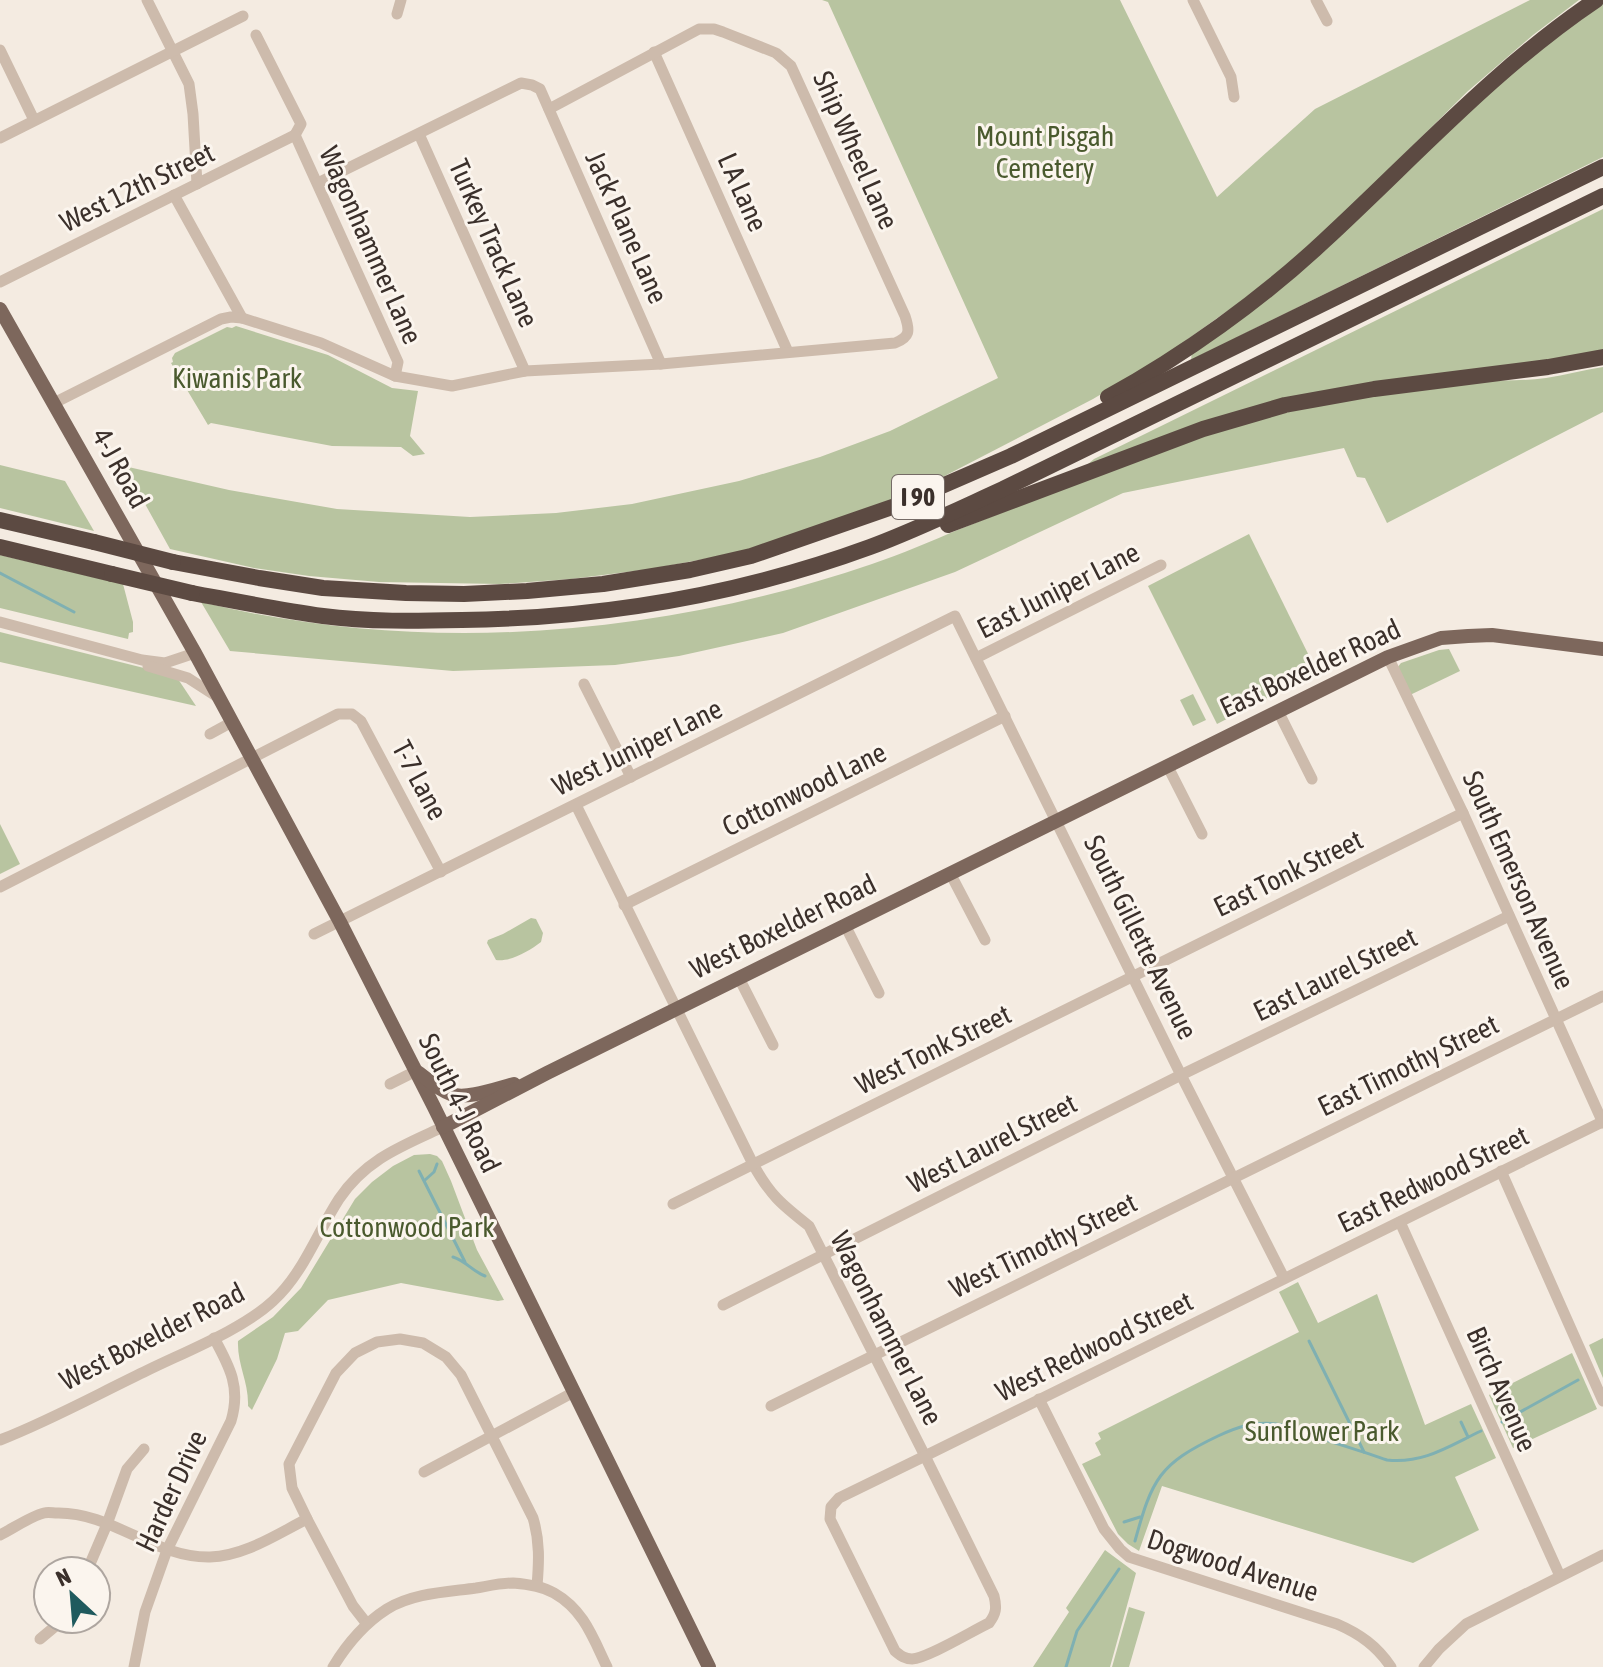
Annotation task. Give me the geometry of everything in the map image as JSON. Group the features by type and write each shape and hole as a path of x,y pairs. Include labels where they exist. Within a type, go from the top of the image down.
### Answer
{"highway":[{"name":"I 90","path":"858,519 1068,420 1130,385 1225,321 1322,243 1525,52 1596,0"},
{"name":"I 90","path":"0,520 173,562 323,588 464,594 527,591 603,584 690,570 751,556 898,505 1011,456 1603,167"},
{"name":"I 90","path":"682,599 799,570 925,525 1603,196"},
{"name":"I 90","path":"0,547 192,593 324,616 414,621 580,614 788,581 886,548 1203,429 1285,405 1374,389 1603,357"}],"main road":[{"name":"4-J Road","path":"2,316 195,653"},
{"name":"East Boxelder Road","path":"1056,820 1415,646 1441,638 1492,635 1603,649"},
{"name":"South 4-J Road","path":"195,653 340,922 416,1071 709,1667"},
{"name":"West Boxelder Road","path":"534,1080 1056,820"},
{"path":"416,1071 455,1095 534,1080"},
{"path":"443,1127 534,1080"}],"street":[{"path":"147,0 189,84 197,184"},
{"path":"397,14 401,0"},
{"path":"1193,0 1231,77 1234,97"},
{"path":"1316,0 1327,21"},
{"path":"0,138 243,16"},
{"name":"Ship Wheel Lane","path":"654,52 699,29 714,29 776,53 791,66 908,325 904,339 895,343 788,352"},
{"name":"Wagonhammer Lane","path":"256,35 301,124 295,135 398,362 395,376"},
{"path":"0,50 34,120"},
{"path":"318,183 521,83 540,89 549,109 654,52"},
{"name":"L A Lane","path":"654,52 788,352"},
{"name":"Jack Plane Lane","path":"549,109 661,364"},
{"name":"Turkey Track Lane","path":"419,134 525,371"},
{"name":"West 12th Street","path":"0,282 295,135"},
{"path":"174,195 242,318"},
{"path":"54,403 221,319 231,317 321,343 395,376 452,386 525,371 661,364 788,352"},
{"name":"East Juniper Lane","path":"976,658 1161,565"},
{"name":"South Gillette Avenue","path":"955,616 1284,1278"},
{"name":"West Juniper Lane","path":"314,934 955,616"},
{"path":"0,622 142,660 165,663 195,653"},
{"name":"South Emerson Avenue","path":"1388,657 1463,813 1603,1123"},
{"path":"142,660 149,667 188,678 219,698"},
{"path":"584,684 631,777"},
{"path":"1278,711 1312,779"},
{"name":"T-7 Lane","path":"252,757 338,714 352,714 361,721 441,872"},
{"name":"Cottonwood Lane","path":"624,905 1005,716"},
{"path":"210,734 232,722"},
{"path":"0,887 252,757"},
{"path":"1167,765 1202,834"},
{"name":"Wagonhammer Lane","path":"576,805 753,1164 766,1188 809,1226 925,1456"},
{"name":"East Tonk Street","path":"1134,977 1463,813"},
{"path":"950,873 985,940"},
{"name":"East Laurel Street","path":"1181,1075 1509,916"},
{"path":"845,925 879,993"},
{"name":"West Tonk Street","path":"673,1204 1134,977"},
{"path":"739,978 773,1045"},
{"name":"East Timothy Street","path":"1234,1177 1603,996"},
{"path":"390,1084 416,1071"},
{"name":"West Laurel Street","path":"723,1305 1181,1075"},
{"name":"East Redwood Street","path":"1284,1278 1603,1123"},
{"name":"West Boxelder Road","path":"0,1440 254,1316 289,1283 341,1196 360,1174 380,1157 443,1127"},
{"path":"1501,1171 1603,1401"},
{"name":"West Timothy Street","path":"771,1406 1234,1177"},
{"name":"Birch Avenue","path":"1400,1222 1560,1576"},
{"name":"West Redwood Street","path":"925,1456 994,1596 996,1606 995,1616 989,1623 912,1659 902,1657 895,1651 830,1519 831,1507 839,1498 1284,1278"},
{"name":"Harder Drive","path":"134,1667 145,1612 167,1550 235,1407 233,1376 214,1338"},
{"path":"367,1624 353,1606 307,1519 292,1488 289,1464 336,1373 355,1353 377,1342 400,1339 423,1343 446,1357 461,1375 533,1518 538,1533 537,1586"},
{"path":"424,1472 574,1392"},
{"name":"Dogwood Avenue","path":"1039,1399 1104,1529 1129,1557 1345,1627 1375,1646 1391,1667"},
{"path":"94,1555 127,1469 144,1449"},
{"path":"0,1535 44,1513 78,1514 184,1556 211,1557 252,1547 307,1519"},
{"path":"1424,1667 1466,1624 1603,1555"},
{"path":"333,1667 367,1624 390,1607 421,1596 510,1583 537,1586 554,1593 581,1616 607,1667"},
{"path":"40,1639 45,1635"}],"green space":[{"name":"Mount Pisgah Cemetery","path":"822,0 1120,0 1217,197 1315,109 1530,0 1579,0 1468,91 1312,245 1244,299 1157,361 1093,399 933,482 858,514 736,553 651,569 500,584 379,582 309,576 254,568 170,549 124,466 229,490 337,509 470,517 556,513 632,504 739,481 820,457 890,431 998,378 828,2"},
{"path":"1603,3 1603,157 1191,360 1192,351 1492,86"},
{"path":"1603,209 1603,350 1546,361 1374,382 1082,469 1094,459"},
{"name":"Kiwanis Park","path":"236,326 328,355 392,388 418,391 410,436 425,454 413,456 401,447 332,446 211,423 208,425 171,363 172,358 175,353 227,327"},
{"path":"1603,367 1603,412 1387,523 1365,478 1357,477 1344,448 1123,493 955,572 783,633 679,656 615,665 453,671 230,651 201,602 285,619 369,629 454,633 540,631 624,622 708,608 791,589 872,564 1194,439 1256,420 1384,394 1481,382 1530,380"},
{"path":"0,465 65,481 94,531 0,508"},
{"path":"1249,534 1317,672 1217,724 1148,586"},
{"path":"0,555 123,584 133,632 129,633 128,639 0,608"},
{"path":"0,632 176,676 196,706 0,662"},
{"path":"1449,649 1460,671 1410,695 1397,668 1401,663"},
{"path":"1193,694 1206,720 1193,726 1180,700"},
{"path":"0,824 20,864 0,874"},
{"path":"531,918 536,919 543,933 541,942 514,958 496,960 488,940"},
{"name":"Cottonwood Park","path":"430,1154 442,1161 477,1250 504,1300 401,1283 328,1300 298,1331 285,1333 277,1359 252,1410 248,1406 238,1341 273,1317 301,1288 355,1199 372,1182 414,1155"},
{"name":"Sunflower Park","path":"1298,1282 1318,1323 1377,1294 1425,1425 1471,1404 1496,1458 1455,1477 1479,1530 1413,1563 1162,1486 1139,1551 1118,1534 1082,1464 1101,1455 1095,1443 1101,1439 1098,1433 1299,1332 1279,1292"},
{"path":"1603,1338 1603,1378 1589,1345"},
{"path":"1572,1353 1597,1409 1513,1448 1489,1395"},
{"path":"1105,1550 1136,1573 1110,1667 1033,1667 1069,1612 1066,1608"},
{"path":"1129,1607 1145,1612 1129,1667 1112,1667"}],"waterway":[{"path":"0,573 74,612"},
{"path":"425,1180 437,1164"},
{"path":"419,1171 465,1262"},
{"path":"453,1257 485,1276"},
{"path":"1309,1341 1364,1452"},
{"path":"1502,1422 1578,1380"},
{"path":"1461,1422 1468,1437"},
{"path":"1135,1541 1153,1488 1170,1465 1198,1446 1239,1427 1261,1423 1281,1425 1387,1460 1400,1461 1436,1453 1481,1431"},
{"path":"1124,1522 1140,1517"},
{"path":"1066,1667 1077,1631 1119,1569"}]}
